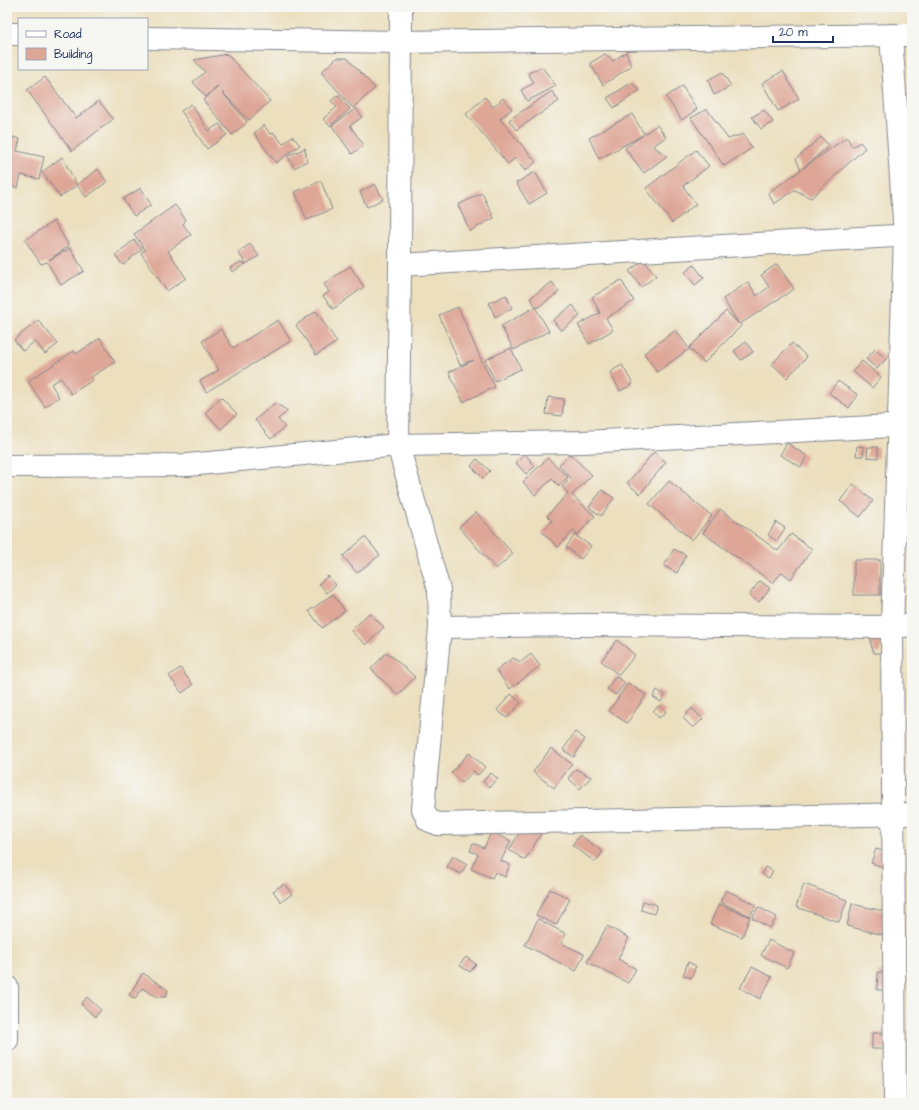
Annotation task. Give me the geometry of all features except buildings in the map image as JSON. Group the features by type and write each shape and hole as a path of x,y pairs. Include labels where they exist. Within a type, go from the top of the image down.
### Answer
{"street":[{"path":"401,7 398,445 439,590 440,627 423,809 428,820 438,824 903,814"},
{"path":"7,34 18,34"},
{"path":"148,38 400,42 902,35 909,235 902,626 903,814 895,1103"},
{"path":"400,265 909,235"},
{"path":"7,466 188,465 398,445 583,442 905,426"},
{"path":"440,627 583,625 902,626"},
{"path":"7,987 7,1040"}]}
